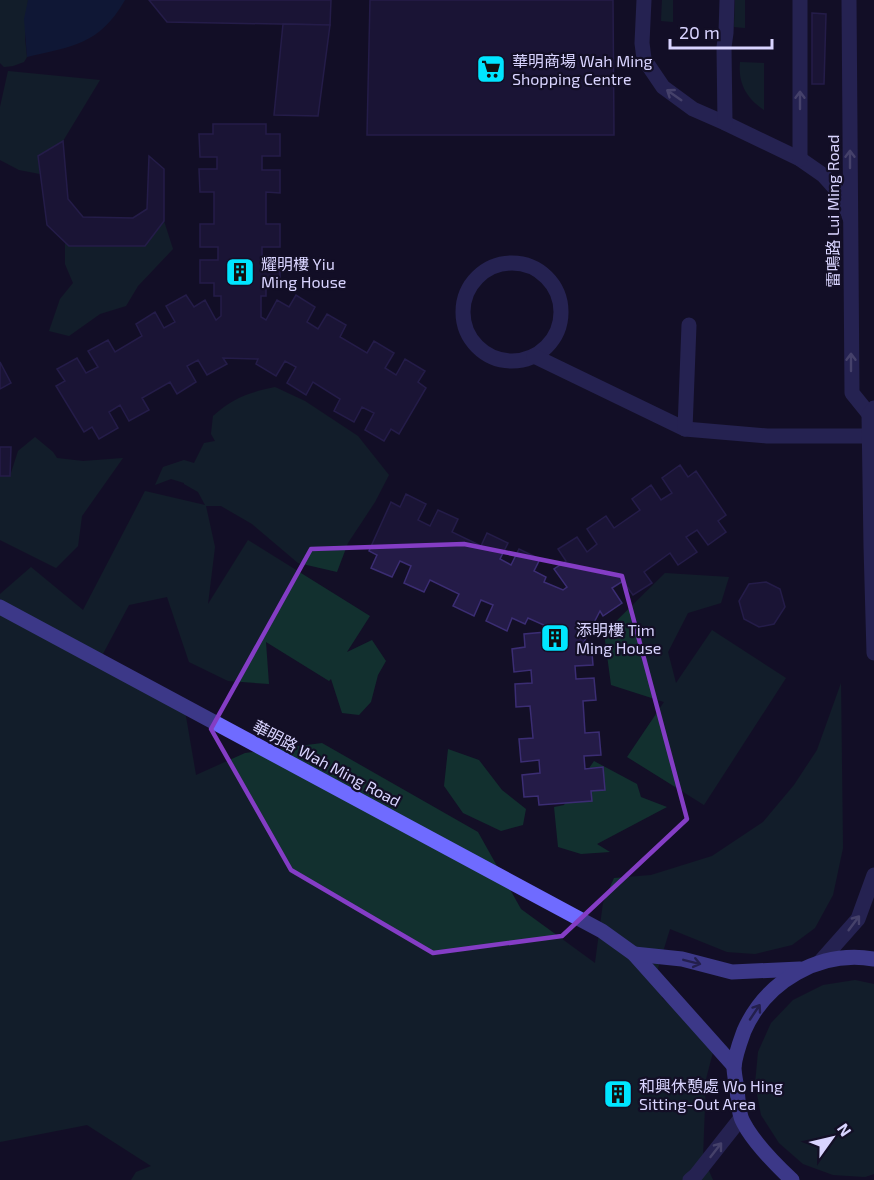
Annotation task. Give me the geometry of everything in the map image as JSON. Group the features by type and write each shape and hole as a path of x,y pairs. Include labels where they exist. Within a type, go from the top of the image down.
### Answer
{"street":[{"path":"644,0 642,43 644,59 663,87 693,109 800,159 823,175 841,195 850,218"},
{"path":"725,123 724,47 727,0"},
{"path":"800,0 800,159"},
{"name":"雷鳴路 Lui Ming Road","path":"849,0 852,393 872,411 870,436 874,653"},
{"path":"534,356 548,346 557,332 561,316 559,299 552,284 540,272 524,265 507,263 491,267 477,278 467,291 463,306 463,321 468,336 477,348 490,357 505,361 520,361 534,356 685,429 767,436 870,436"},
{"path":"685,429 689,325"},
{"name":"華明路 Wah Ming Road","path":"0,607 602,931 634,954 734,1066"},
{"path":"819,963 858,919 874,875"},
{"name":"華明路 Wah Ming Road","path":"634,954 682,959 732,972 803,969"},
{"path":"792,1180 756,1142 741,1118 734,1066 740,1042 749,1019 764,999 782,982 803,969 819,963 846,958 874,960"},
{"path":"690,1180 741,1118"}],"highlighted area":[{"path":"464,544 622,576 687,819 562,936 433,953 291,870 211,729 311,549"}],"green space":[{"path":"0,0 28,0 25,39 27,57 24,62 13,66 4,67 0,63"},
{"path":"662,0 673,0 673,22 661,21"},
{"path":"735,0 745,0 745,28 734,27"},
{"path":"740,62 764,63 764,110 744,89 740,77"},
{"path":"8,71 100,80 63,141 38,156 40,174 19,170 0,160 0,107"},
{"path":"164,221 173,249 138,286 126,306 100,314 69,336 49,331 60,299 73,283 65,264 65,242 145,246"},
{"path":"275,387 305,401 358,436 389,475 375,502 348,543 337,572 298,563 252,524 221,506 206,506 215,547 208,604 248,540 370,616 347,652 372,640 386,661 378,675 371,702 359,715 342,713 331,679 329,681 266,642 269,684 228,681 189,662 167,597 129,605 97,665 184,705 196,775 245,753 322,743 478,832 521,909 595,963 603,903 614,878 651,875 712,856 763,822 794,785 817,750 841,683 843,848 833,895 815,928 792,945 755,954 727,952 670,929 658,968 662,998 713,1052 706,1079 703,1157 713,1180 131,1180 136,1172 151,1166 87,1125 0,1142 0,594 31,567 83,610 145,491 205,505 198,492 184,483 171,479 155,485 163,467 184,460 194,463 204,443 215,441 211,434 213,416 228,404 242,397"},
{"path":"35,437 57,458 83,461 123,458 82,516 78,546 56,568 0,540 0,476 10,476 18,451"},
{"path":"665,573 729,577 721,603 688,613 668,652 676,683 712,630 786,678 704,805 627,757 664,702 611,685 604,633"},
{"path":"448,749 479,760 502,790 526,809 523,825 501,831 463,813 444,786"},
{"path":"594,761 637,784 641,797 667,807 597,844 610,852 581,854 558,847 554,807 564,805"},
{"path":"855,980 874,984 874,1174 865,1177 833,1175 803,1164 779,1143 761,1115 755,1084 758,1052 771,1023 793,1000 823,985"}],"water":[{"path":"28,0 125,0 115,15 95,35 71,46 27,57 24,19"}],"building":[{"path":"149,0 331,0 330,25 167,22"},
{"name":"華明商場 Wah Ming Shopping Centre","path":"370,0 613,0 614,135 367,135"},
{"path":"812,13 826,14 824,84 812,84"},
{"path":"283,24 330,25 318,116 274,115"},
{"name":"耀明樓 Yiu Ming House","path":"213,124 266,124 266,134 280,134 280,156 262,156 262,170 280,170 280,193 266,192 266,224 280,224 280,247 262,247 262,260 280,260 280,283 266,283 266,296 261,296 261,317 266,320 277,300 289,307 296,295 315,307 307,322 318,329 327,314 346,325 340,337 367,353 374,341 394,353 385,368 396,375 405,359 425,371 418,382 426,388 399,434 391,429 384,441 365,430 374,413 362,407 354,422 334,411 340,399 313,382 306,395 287,383 296,367 285,361 276,376 256,364 258,359 223,358 227,364 207,375 198,360 187,366 196,382 177,394 170,382 142,398 149,410 129,421 120,405 109,412 118,428 99,439 92,427 84,432 56,386 65,381 57,369 77,358 86,373 98,367 88,351 108,340 115,352 142,336 136,324 155,312 164,328 175,322 166,306 186,295 194,307 205,300 216,320 221,316 221,296 214,296 214,283 200,283 200,260 218,260 218,247 200,247 200,224 214,224 214,192 200,192 199,169 217,169 217,157 200,157 199,134 213,134"},
{"path":"63,141 68,199 83,217 133,218 147,209 149,156 164,169 164,221 145,246 69,246 47,225 38,156"},
{"path":"0,362 11,383 0,389"},
{"path":"0,447 11,447 10,476 0,476"},
{"name":"添明樓 Tim Ming House","path":"680,465 688,477 696,471 726,515 718,521 726,532 708,545 697,530 686,537 697,552 678,565 670,553 644,572 652,583 633,595 623,581 612,588 622,603 603,616 600,611 584,642 591,642 593,665 575,666 576,679 594,678 596,700 583,701 585,733 599,732 601,755 584,756 585,769 603,767 605,790 591,791 592,801 539,805 538,796 524,797 522,775 540,773 539,760 521,762 519,739 533,738 530,706 516,707 515,684 532,683 531,670 514,672 512,649 525,647 524,634 546,632 546,626 528,618 525,624 512,618 507,631 486,621 493,605 481,600 474,616 453,606 459,594 430,580 424,592 404,583 411,566 400,561 392,577 371,568 377,555 369,551 391,502 400,507 406,494 426,504 418,520 430,526 438,510 458,519 452,532 481,546 487,533 508,543 500,559 511,565 519,549 540,559 534,571 546,577 544,582 563,590 567,587 554,569 566,561 558,549 577,537 587,552 597,544 587,529 606,516 614,528 640,510 632,499 651,485 661,500 672,493 662,478"},
{"path":"766,582 780,589 785,607 774,624 759,627 744,619 739,601 749,584"},
{"name":"和興休憩處 Wo Hing Sitting-Out Area","path":"614,1082 625,1084 629,1096 621,1105 610,1102 606,1091"}],"place":[{"name":"華明商場 Wah Ming Shopping Centre","path":"491,69"},
{"name":"耀明樓 Yiu Ming House","path":"240,272"},
{"name":"添明樓 Tim Ming House","path":"555,638"},
{"name":"和興休憩處 Wo Hing Sitting-Out Area","path":"618,1094"}]}
